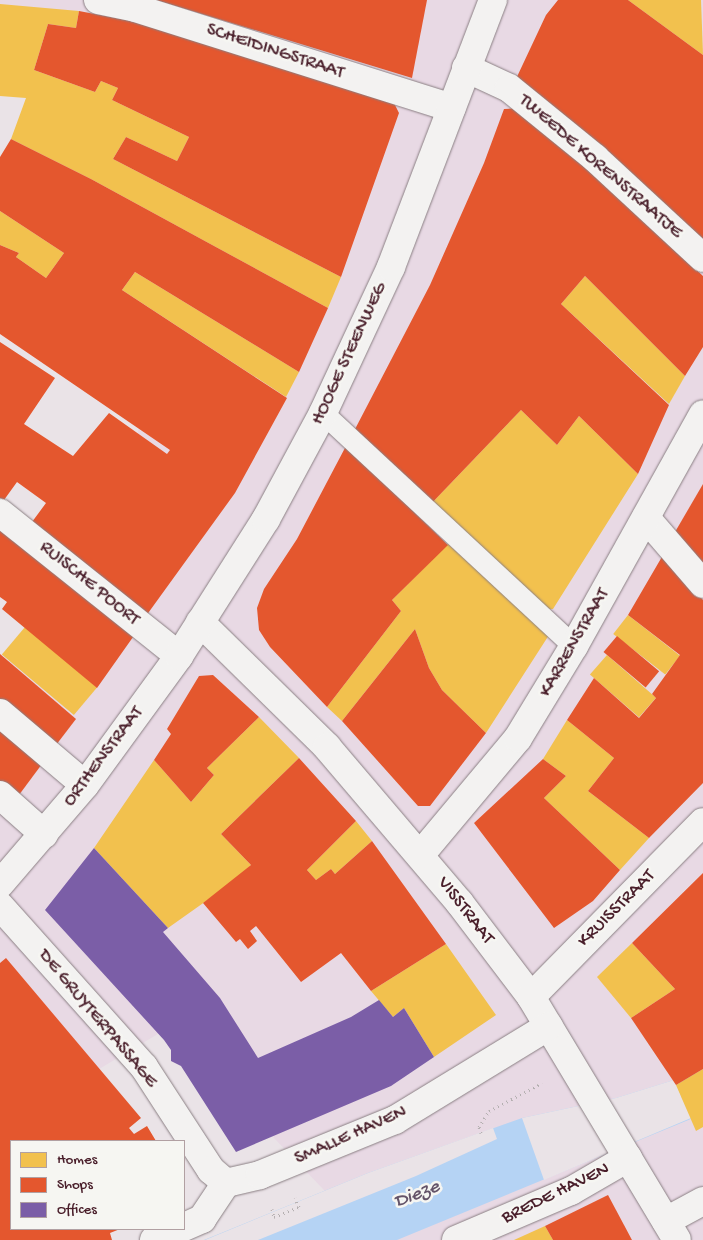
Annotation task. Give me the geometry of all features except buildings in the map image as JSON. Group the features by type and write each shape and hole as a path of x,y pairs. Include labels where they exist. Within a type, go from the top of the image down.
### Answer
{"street":[{"name":"SCHEIDINGSTRAAT","path":"98,0 134,8 452,108"},
{"name":"HOOGE STEENWEG","path":"200,622 266,519 323,413 391,267 493,0"},
{"name":"TWEEDE KORENSTRAATJE","path":"466,68 509,88 595,158 703,258"},
{"name":"KARRENSTRAAT","path":"421,854 518,738 574,646 703,414"},
{"name":"RUISCHE POORT","path":"0,513 179,656"},
{"path":"646,518 703,584"},
{"name":"ORTHENSTRAAT","path":"0,884 85,786 179,656 200,622"},
{"name":"VISSTRAAT","path":"200,622 327,747 421,854 531,997 671,1230"},
{"path":"0,713 85,786"},
{"path":"0,795 44,834"},
{"name":"KRUISSTRAAT","path":"531,997 703,822"},
{"name":"DE GRUYTERPASSAGE","path":"0,906 144,1067 211,1170 226,1183"},
{"name":"SMALLE HAVEN","path":"226,1183 260,1176 395,1120 549,1026"},
{"name":"BREDE HAVEN","path":"456,1240 572,1191 628,1158"},
{"path":"185,1227 202,1219 226,1183"},
{"path":"671,1230 703,1200"},
{"path":"154,1240 178,1230"}],"lane":[{"path":"323,413 574,646"}],"path":[{"path":"481,1133 480,1126 489,1111 522,1093"},
{"path":"273,1212 274,1216 299,1207 297,1202"}],"shaded area":[{"path":"0,0 703,0 703,1240 372,1240 168,1028 0,1128 0,670 61,607 284,98 0,13"}],"water":[{"name":"Dieze","path":"703,1071 703,1114 397,1240 204,1240 368,1173 522,1118 616,1098"}],"pier":[{"path":"674,1080 691,1118 544,1180 522,1118 616,1098"},
{"path":"493,1128 497,1139 416,1176 258,1240 205,1240 368,1173"}]}
